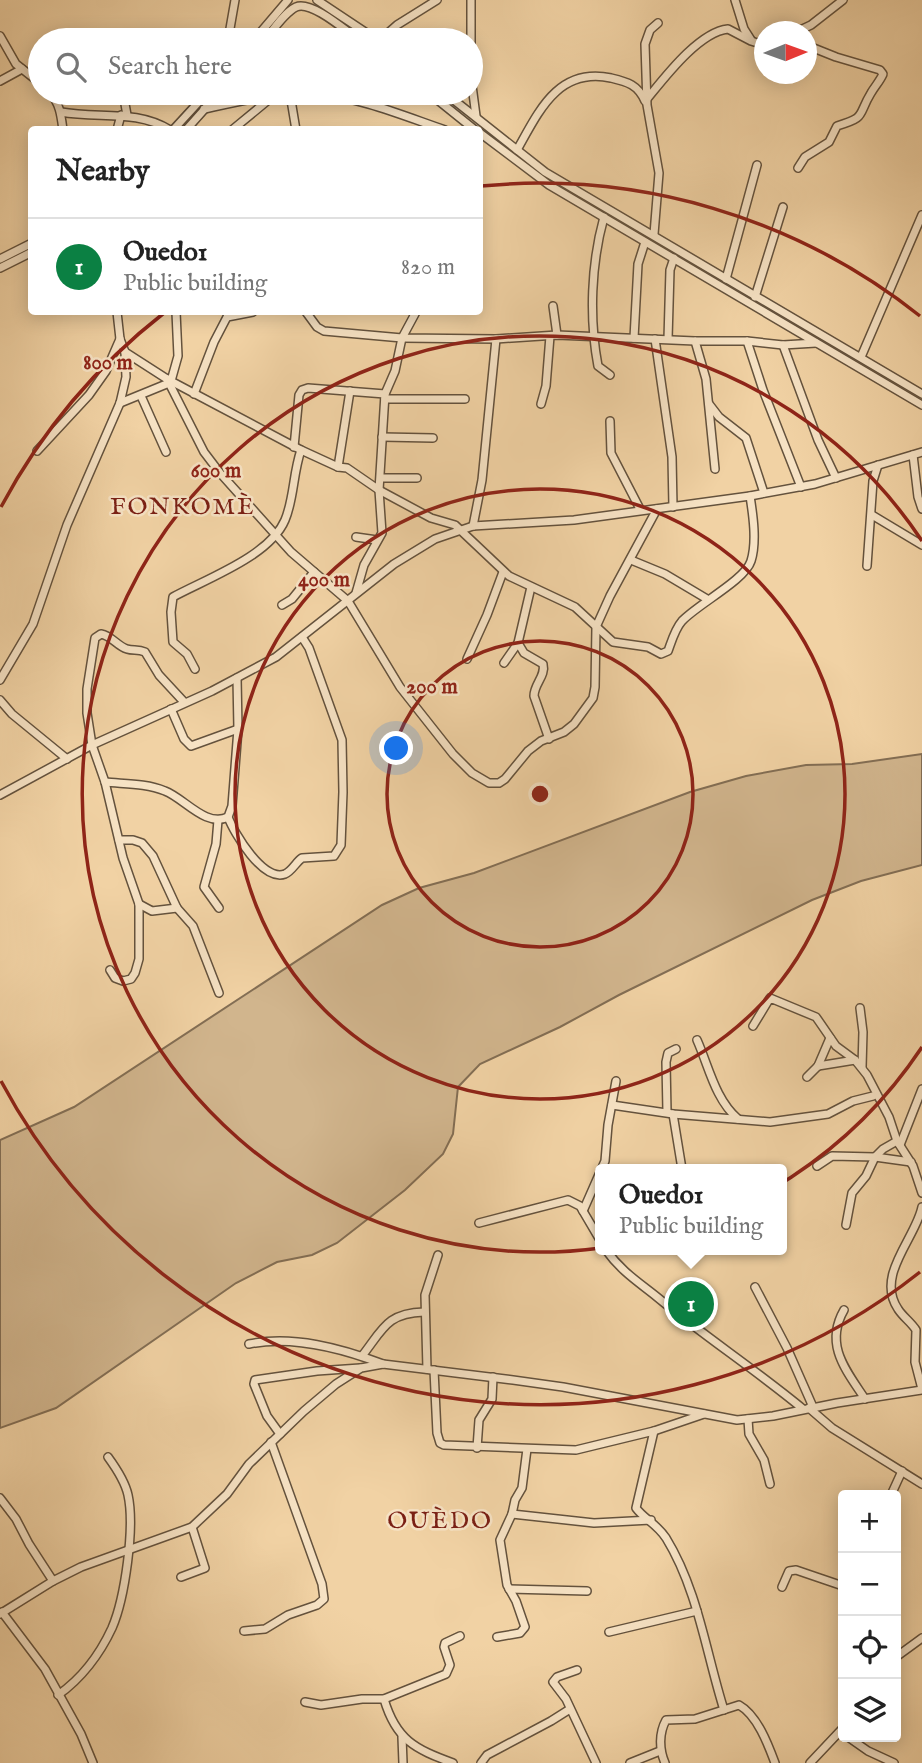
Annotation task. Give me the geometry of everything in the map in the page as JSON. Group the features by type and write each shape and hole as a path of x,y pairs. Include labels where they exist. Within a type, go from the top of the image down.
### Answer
{"street":[{"path":"230,28 235,0"},
{"path":"264,28 288,0"},
{"path":"317,0 360,28"},
{"path":"393,28 437,0"},
{"path":"471,0 471,28"},
{"path":"735,0 744,29 751,41"},
{"path":"816,21 844,0"},
{"path":"275,28 292,9 299,6 314,9 342,28"},
{"path":"654,234 659,173 647,102 645,44 650,30 658,23"},
{"path":"647,102 663,79 709,34 728,29 754,42"},
{"path":"0,36 16,64 28,74"},
{"path":"798,168 805,157 829,142 837,126 850,123 861,116 869,95 883,74 880,70 817,49"},
{"path":"0,80 22,69"},
{"path":"517,150 545,102 560,88 578,78 592,75 630,83 638,88 647,102"},
{"path":"58,105 63,126"},
{"path":"119,126 124,115 124,105"},
{"path":"176,126 196,105"},
{"path":"189,126 208,105"},
{"path":"204,109 225,105"},
{"path":"237,126 262,105"},
{"path":"290,105 295,126"},
{"path":"363,105 432,126"},
{"path":"444,105 470,126"},
{"path":"461,105 494,134 552,176 922,394"},
{"path":"475,105 476,116"},
{"path":"61,112 80,116 124,115 155,120 165,126"},
{"path":"483,136 539,179 922,405"},
{"path":"726,279 757,165"},
{"path":"755,297 783,207"},
{"path":"861,357 922,215"},
{"path":"604,217 597,250 592,321 598,366 610,375"},
{"path":"634,338 638,264 645,242"},
{"path":"0,259 28,245"},
{"path":"0,268 28,254"},
{"path":"668,339 670,270 674,258"},
{"path":"541,404 553,335 554,306"},
{"path":"0,680 33,624 68,525 120,403 126,377 125,352 120,339 117,315"},
{"path":"120,403 141,396 169,381 178,364 176,315"},
{"path":"194,394 214,342 227,317 237,315"},
{"path":"308,315 317,327 324,331 402,338 496,339 553,335 747,341 783,345 816,343"},
{"path":"355,593 364,565 382,527 379,490 385,396 395,371 402,338 414,315"},
{"path":"37,451 89,395 106,370 120,339"},
{"path":"473,527 482,480 496,339"},
{"path":"655,339 668,424 673,507"},
{"path":"695,341 706,379 715,469"},
{"path":"747,341 763,390 801,486"},
{"path":"783,345 818,440 836,478"},
{"path":"125,352 169,381 297,449 338,467 347,468 379,490 431,518 455,525 498,564 503,572 575,607 613,642 648,647 665,653 682,621 744,573 751,561 750,496"},
{"path":"169,381 205,452 250,508 278,534 291,552 348,601 400,687 453,754 472,773 489,783 499,783 505,779 528,751 574,724 593,698 597,627 610,596 657,509"},
{"path":"195,669 187,654 173,642 173,597 234,565 278,534 286,519 297,449 302,390 308,388 385,396 465,399"},
{"path":"338,467 350,391"},
{"path":"141,396 166,452"},
{"path":"709,403 719,417 746,438 764,493"},
{"path":"610,421 611,453 640,509"},
{"path":"382,437 433,438"},
{"path":"0,795 92,745 237,678 276,657 394,564 435,539 473,527 574,520 750,496 836,478 922,452"},
{"path":"913,455 922,509"},
{"path":"867,566 873,481 878,466"},
{"path":"381,478 417,478"},
{"path":"872,515 922,545"},
{"path":"356,537 377,540"},
{"path":"631,560 665,574 707,599"},
{"path":"282,605 292,599 314,572"},
{"path":"467,659 503,572"},
{"path":"504,663 518,643 531,587"},
{"path":"110,970 116,978 123,981 131,979 135,973 139,959 140,920 139,904 123,858 105,782 92,745 87,713 87,689 95,638 101,634 108,635 129,650 145,652 159,675 184,702"},
{"path":"237,678 237,729 232,806 228,817 244,847 260,865 277,874 288,872 302,858 334,856 341,845 344,792 342,740 309,648 302,637"},
{"path":"518,643 524,653 543,664 543,674 534,690 534,696 549,739"},
{"path":"0,700 12,714 67,759"},
{"path":"171,709 184,739 191,746 237,729"},
{"path":"105,782 153,787 167,791 199,813 218,820 228,817"},
{"path":"218,820 216,844 204,887 219,908"},
{"path":"119,840 133,840 146,847 153,856 177,908 193,926 219,993"},
{"path":"139,904 152,911"},
{"path":"140,920 152,911 177,908"},
{"path":"753,1026 767,1000 774,997 788,1006 816,1017 836,1046 862,1068 912,1164 922,1194"},
{"path":"860,1008 863,1032 862,1068"},
{"path":"807,1077 818,1066 830,1038"},
{"path":"698,1040 720,1099 738,1119"},
{"path":"676,1049 668,1054 666,1062 670,1113 681,1164"},
{"path":"818,1066 855,1060"},
{"path":"604,1164 616,1082"},
{"path":"846,1225 852,1193 866,1177 875,1157 883,1149 899,1143 922,1089"},
{"path":"611,1105 770,1122 828,1114 874,1093"},
{"path":"817,1166 832,1156 875,1157 912,1164 922,1172"},
{"path":"583,1211 595,1184"},
{"path":"479,1223 564,1200 573,1202 583,1211 595,1231"},
{"path":"249,1344 289,1340 362,1356 383,1364 563,1387 720,1418 748,1419 922,1390 915,1362 916,1330 898,1309 892,1287 892,1274 922,1207"},
{"path":"438,1255 425,1295 424,1312 440,1443 477,1448 576,1450 654,1431 704,1414"},
{"path":"610,1255 624,1272 832,1428 922,1484"},
{"path":"755,1287 787,1348 808,1408"},
{"path":"844,1310 839,1320 837,1354 865,1399"},
{"path":"362,1356 390,1321 407,1312 424,1312"},
{"path":"279,1434 267,1416 256,1390 255,1380 383,1364"},
{"path":"93,1763 81,1734 45,1669 1,1613 53,1581 129,1548 192,1527 212,1510 249,1464 279,1434 336,1384 360,1368"},
{"path":"477,1448 479,1420 492,1399 493,1377"},
{"path":"748,1419 749,1434 766,1463 770,1484"},
{"path":"654,1431 636,1508 651,1520 668,1542 690,1588 724,1710"},
{"path":"244,1631 265,1629 288,1615 317,1605 324,1599 322,1584 271,1442"},
{"path":"497,1637 520,1633 525,1627 509,1589 500,1540 525,1479 527,1448"},
{"path":"58,1695 84,1673 113,1627 125,1578 129,1548 129,1498 108,1457"},
{"path":"893,1490 902,1471"},
{"path":"0,1498 16,1518 53,1581"},
{"path":"512,1514 594,1523 651,1520"},
{"path":"181,1577 205,1568 192,1527"},
{"path":"782,1587 792,1570 838,1584"},
{"path":"509,1589 587,1591"},
{"path":"608,1632 697,1611"},
{"path":"305,1702 321,1705 384,1699 446,1674 450,1665 444,1643 460,1636"},
{"path":"901,1653 922,1638"},
{"path":"577,1671 553,1679 554,1685 566,1699 596,1763"},
{"path":"384,1699 402,1737 403,1763"},
{"path":"665,1763 660,1751 666,1720 695,1719 742,1706 765,1739 775,1763"},
{"path":"481,1763 487,1755 570,1709"},
{"path":"402,1737 414,1747 453,1763"},
{"path":"811,1762 838,1737"},
{"path":"857,1742 868,1751 894,1763"},
{"path":"630,1763 660,1751"}],"shaded area":[{"path":"922,754 922,865 861,881 812,900 560,1027 480,1064 458,1087 453,1134 443,1154 405,1190 337,1243 312,1255 277,1262 236,1283 56,1408 0,1428 0,1140 74,1107 382,905 419,888 474,873 690,792 746,776 806,765 852,764"}],"place":[{"name":"Ouedo1","path":"691,1304"}],"district":[{"name":"FONKOMÈ","path":"183,506"},
{"name":"OUÈDO","path":"440,1520"}]}
